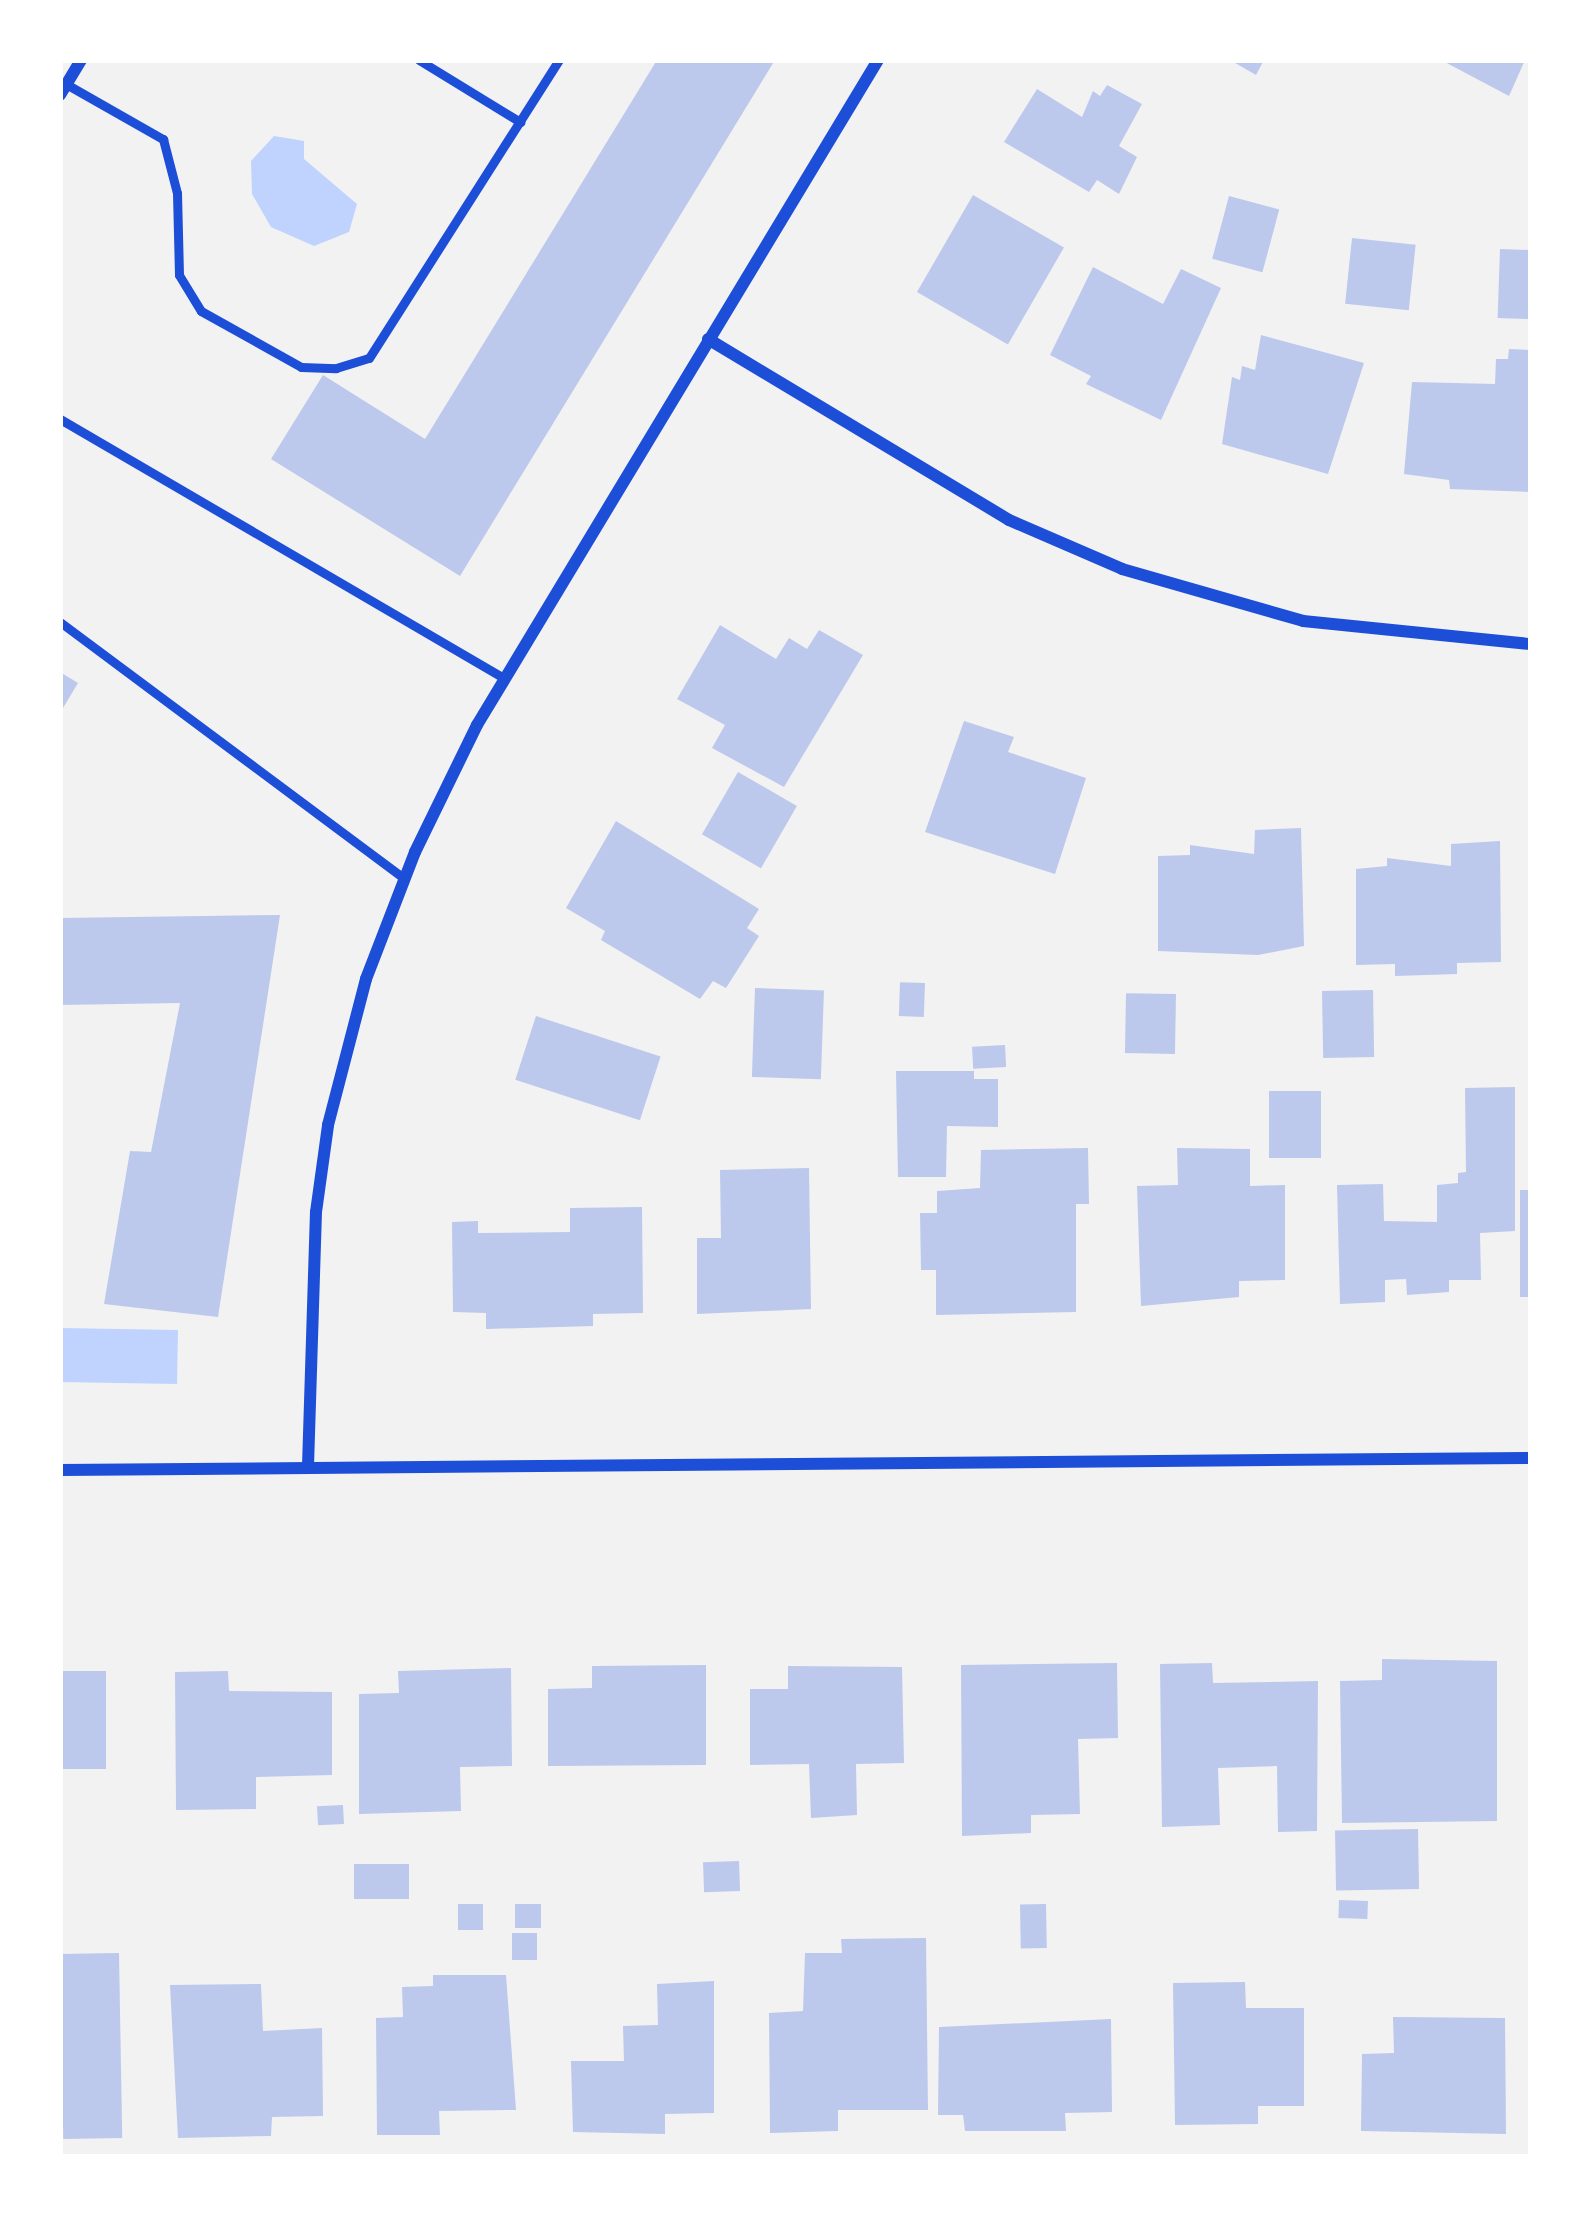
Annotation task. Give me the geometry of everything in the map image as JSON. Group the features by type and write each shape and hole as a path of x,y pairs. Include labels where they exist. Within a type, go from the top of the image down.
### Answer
{"street":[{"path":"63,89 81,60"},
{"path":"308,1466 316,1211 328,1125 366,979 404,879 505,678 878,60"},
{"path":"708,339 991,509 1122,569 1324,625 1531,644"},
{"path":"60,1470 1531,1458"}],"lane":[{"path":"418,60 520,122"},
{"path":"63,89 164,139 178,193 179,275 201,311 301,367 369,358 560,60"},
{"path":"60,419 505,678"},
{"path":"60,622 404,879"}],"water":[{"path":"274,136 304,141 304,159 357,204 349,232 314,246 271,227 252,194 251,161"},
{"path":"60,1328 178,1330 177,1384 60,1382"}],"building":[{"path":"657,60 775,60 460,576 271,459 323,375 425,439"},
{"path":"1230,60 1264,60 1256,75"},
{"path":"1441,60 1525,60 1509,96"},
{"path":"1107,85 1142,104 1119,146 1137,157 1119,194 1097,180 1089,192 1004,142 1037,89 1082,117 1093,91 1100,96"},
{"path":"973,195 1064,247 1008,344 917,292"},
{"path":"1229,196 1279,209 1262,272 1212,259"},
{"path":"1352,238 1416,245 1409,310 1345,304"},
{"path":"1500,249 1531,250 1529,319 1498,318"},
{"path":"1093,267 1163,304 1181,269 1221,288 1161,420 1086,384 1091,376 1050,355"},
{"path":"1261,335 1364,363 1328,474 1222,444 1232,377 1240,380 1242,366 1255,370"},
{"path":"1509,349 1531,350 1531,492 1450,489 1449,480 1404,474 1412,382 1495,384 1496,359 1508,359"},
{"path":"720,625 776,659 789,638 807,649 819,630 863,655 784,787 712,748 725,725 677,699"},
{"path":"60,672 78,683 60,713"},
{"path":"964,721 1014,737 1008,752 1086,778 1055,874 925,832"},
{"path":"738,772 797,806 761,868 702,834"},
{"path":"616,821 759,909 747,928 759,936 726,988 713,981 700,999 601,940 605,931 566,908"},
{"path":"1301,828 1304,946 1258,955 1158,951 1158,856 1190,855 1190,845 1254,854 1255,830"},
{"path":"1500,841 1501,962 1457,963 1457,974 1395,976 1395,964 1356,965 1356,869 1387,866 1387,858 1451,866 1451,844"},
{"path":"280,915 218,1317 104,1304 130,1151 151,1152 180,1003 60,1005 60,918"},
{"path":"900,982 925,983 924,1017 899,1016"},
{"path":"755,988 824,990 821,1079 752,1077"},
{"path":"1373,990 1374,1057 1323,1058 1322,991"},
{"path":"1126,993 1176,994 1175,1054 1125,1053"},
{"path":"536,1016 661,1056 640,1120 515,1080"},
{"path":"1005,1045 1006,1067 973,1069 972,1047"},
{"path":"896,1071 974,1071 974,1079 998,1079 998,1127 947,1126 946,1177 898,1177"},
{"path":"1515,1087 1515,1231 1480,1233 1481,1280 1449,1280 1449,1292 1407,1295 1406,1279 1385,1280 1385,1302 1340,1304 1337,1185 1383,1184 1384,1221 1437,1222 1437,1185 1458,1183 1458,1173 1466,1172 1465,1088"},
{"path":"1269,1091 1321,1091 1321,1158 1269,1158"},
{"path":"1088,1148 1089,1204 1076,1204 1076,1312 936,1315 936,1270 921,1270 920,1213 937,1213 937,1191 980,1188 981,1150"},
{"path":"1177,1148 1250,1149 1250,1186 1285,1185 1285,1280 1239,1281 1239,1297 1141,1306 1137,1186 1178,1185"},
{"path":"809,1168 811,1309 697,1314 697,1238 721,1238 720,1170"},
{"path":"1520,1190 1531,1190 1531,1297 1520,1297"},
{"path":"642,1207 643,1313 593,1314 593,1326 486,1329 486,1313 453,1312 452,1222 478,1221 478,1233 570,1232 570,1208"},
{"path":"1382,1659 1497,1661 1497,1821 1342,1823 1340,1681 1382,1680"},
{"path":"1117,1663 1118,1738 1078,1739 1080,1814 1031,1815 1031,1833 962,1836 961,1665"},
{"path":"1212,1663 1213,1683 1318,1681 1317,1831 1278,1832 1277,1766 1218,1768 1220,1825 1162,1827 1160,1664"},
{"path":"706,1665 706,1765 548,1766 548,1689 592,1688 592,1666"},
{"path":"788,1666 902,1667 904,1763 856,1764 857,1815 811,1818 809,1764 750,1765 750,1689 788,1689"},
{"path":"511,1668 512,1766 460,1767 461,1811 359,1814 359,1694 399,1693 398,1671"},
{"path":"60,1671 106,1671 106,1769 60,1769"},
{"path":"228,1671 229,1691 332,1692 332,1775 256,1777 256,1809 176,1810 175,1672"},
{"path":"343,1805 344,1824 318,1825 317,1806"},
{"path":"1418,1829 1419,1889 1336,1890 1335,1830"},
{"path":"739,1861 740,1891 704,1892 703,1862"},
{"path":"354,1864 409,1864 409,1899 354,1899"},
{"path":"1339,1900 1368,1901 1367,1919 1338,1918"},
{"path":"458,1904 483,1904 483,1930 458,1930"},
{"path":"515,1904 541,1904 541,1928 515,1928"},
{"path":"1020,1904 1046,1904 1047,1948 1021,1948"},
{"path":"512,1933 537,1933 537,1960 512,1960"},
{"path":"926,1938 928,2110 838,2110 838,2131 770,2133 769,2013 803,2011 805,1953 842,1953 841,1939"},
{"path":"119,1953 122,2138 63,2139 60,1954"},
{"path":"433,1975 506,1975 516,2110 439,2111 440,2135 377,2135 376,2018 403,2017 402,1987 433,1986"},
{"path":"714,1981 714,2113 665,2114 665,2134 573,2132 571,2061 624,2061 623,2026 658,2025 657,1984"},
{"path":"1245,1982 1246,2008 1304,2008 1304,2106 1258,2106 1258,2124 1175,2125 1173,1983"},
{"path":"261,1984 263,2031 322,2028 323,2116 272,2117 271,2136 178,2138 170,1985"},
{"path":"1393,2017 1505,2018 1506,2134 1361,2131 1362,2054 1394,2053"},
{"path":"1111,2019 1112,2112 1065,2113 1066,2131 965,2131 963,2115 938,2115 939,2027"}]}
